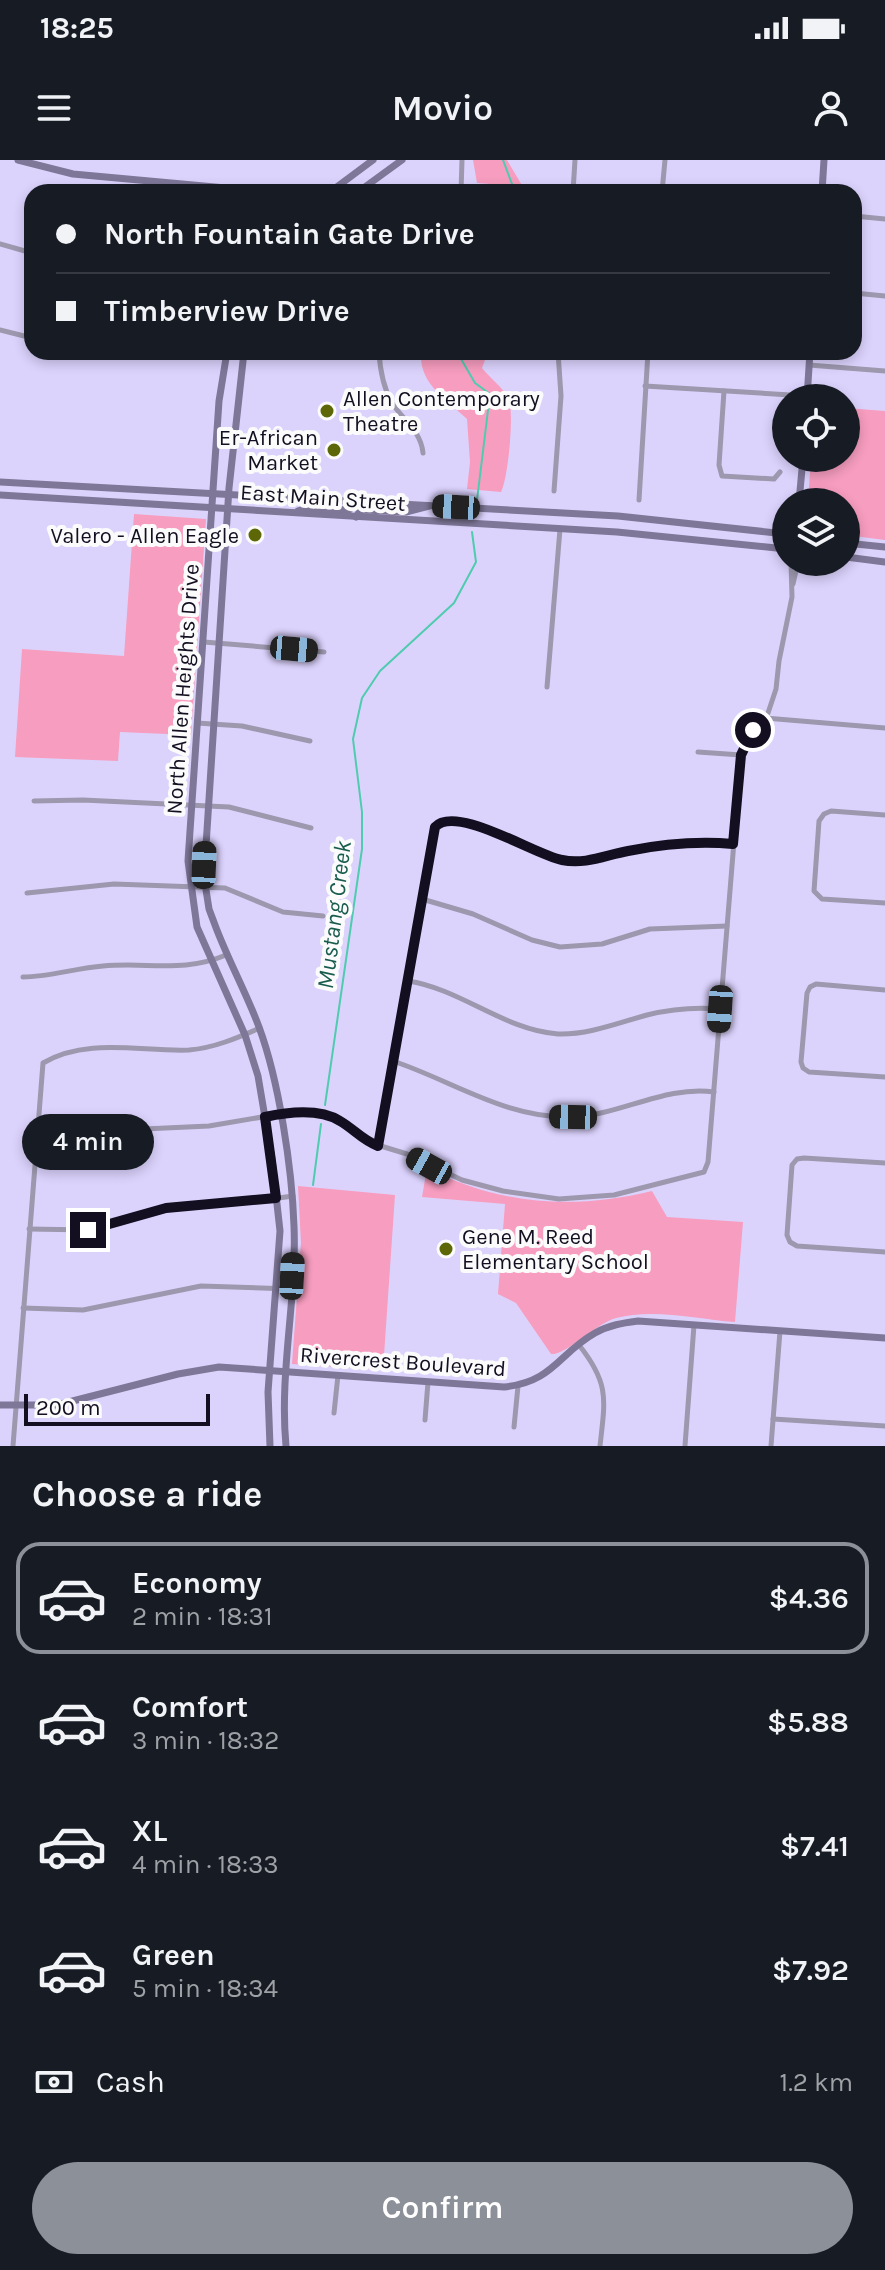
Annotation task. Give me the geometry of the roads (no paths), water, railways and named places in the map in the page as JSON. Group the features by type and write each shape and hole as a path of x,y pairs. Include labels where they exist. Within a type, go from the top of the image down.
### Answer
{"main road":[{"path":"18,160 73,174 174,184"},
{"path":"341,184 373,160"},
{"path":"369,184 402,160"},
{"path":"822,184 824,160"},
{"name":"North Allen Heights Drive","path":"225,360 219,401 214,508 191,805 189,887 197,927 245,1035 258,1076 265,1117 280,1231 270,1370 270,1446"},
{"name":"North Allen Heights Drive","path":"243,360 228,495 205,887 209,909 226,955 260,1028 269,1058 293,1196 286,1446"},
{"path":"808,384 809,360"},
{"name":"East Main Street","path":"0,482 618,516 772,532"},
{"path":"58,498 59,485"},
{"name":"East Main Street","path":"0,495 560,529 772,548"},
{"path":"292,513 309,508 349,510 358,501"},
{"path":"356,517 365,510 406,512 431,505"},
{"path":"860,544 885,547"},
{"path":"860,559 885,562"},
{"name":"Rivercrest Boulevard","path":"0,1405 44,1406 73,1402 207,1368 518,1386 548,1373 596,1333 621,1323 638,1321 885,1338"}],"street":[{"path":"461,184 462,160"},
{"path":"574,184 575,160"},
{"path":"663,184 665,160"},
{"path":"862,217 885,219"},
{"path":"0,244 24,251"},
{"path":"862,294 885,296"},
{"path":"0,330 24,336"},
{"path":"379,360 387,392 399,413 419,436 423,453"},
{"path":"554,491 561,396 559,360"},
{"path":"639,500 647,360"},
{"path":"809,365 885,371"},
{"path":"645,386 772,394"},
{"path":"724,391 719,465 722,476 774,479 780,472"},
{"path":"547,687 560,529"},
{"path":"792,576 792,585"},
{"path":"122,1130 209,1126 280,1114 307,1113 331,1117 378,1146 407,1154 462,1180 531,1197 559,1199 614,1195 704,1172 708,1166 741,755 748,736 765,718 776,689 794,576"},
{"path":"204,642 324,652"},
{"path":"765,718 885,728"},
{"path":"197,723 259,729 310,741"},
{"path":"698,752 741,755"},
{"path":"34,801 83,800 208,806 238,809 311,828"},
{"path":"885,815 831,811 821,817 814,891 822,899 885,903"},
{"path":"378,1146 435,827 439,822 446,820 477,827 550,857 571,862 678,844 733,844"},
{"path":"27,893 90,885 225,888 283,912 323,916"},
{"path":"422,899 473,914 532,940 560,947 602,944 650,929 727,926"},
{"path":"23,977 104,966 189,967 226,955"},
{"path":"408,981 452,994 531,1029 559,1034 586,1032 652,1014 686,1009 720,1009"},
{"path":"885,990 816,984 810,987 801,1062 809,1072 885,1077"},
{"path":"13,1446 43,1063 89,1049 117,1046 192,1050 220,1044 260,1028"},
{"path":"393,1061 430,1074 496,1105 551,1117 599,1114 679,1094 714,1092"},
{"path":"885,1163 797,1159 792,1165 787,1235 790,1242 797,1246 885,1252"},
{"path":"29,1229 88,1230 166,1208 293,1196"},
{"path":"23,1308 83,1310 201,1286 291,1289"},
{"path":"685,1446 694,1325"},
{"path":"771,1446 780,1331"},
{"path":"579,1345 593,1362 603,1383 605,1399 600,1446"},
{"path":"334,1413 338,1375"},
{"path":"425,1420 428,1382"},
{"path":"514,1427 518,1386"},
{"path":"773,1419 885,1426"}],"waterway":[{"name":"Mustang Creek","path":"503,160 512,184"},
{"name":"Mustang Creek","path":"462,360 475,383 490,394 477,500"},
{"name":"Mustang Creek","path":"325,1105 362,849 362,812 353,739 362,698 380,671 454,603 476,562 472,532"},
{"name":"Mustang Creek","path":"313,1185 321,1124"}],"place":[{"name":"Allen Contemporary Theatre","path":"327,411"},
{"name":"Er-African Market","path":"334,450"},
{"name":"Valero - Allen Eagle","path":"255,535"},
{"name":"Gene M. Reed Elementary School","path":"446,1249"}]}
